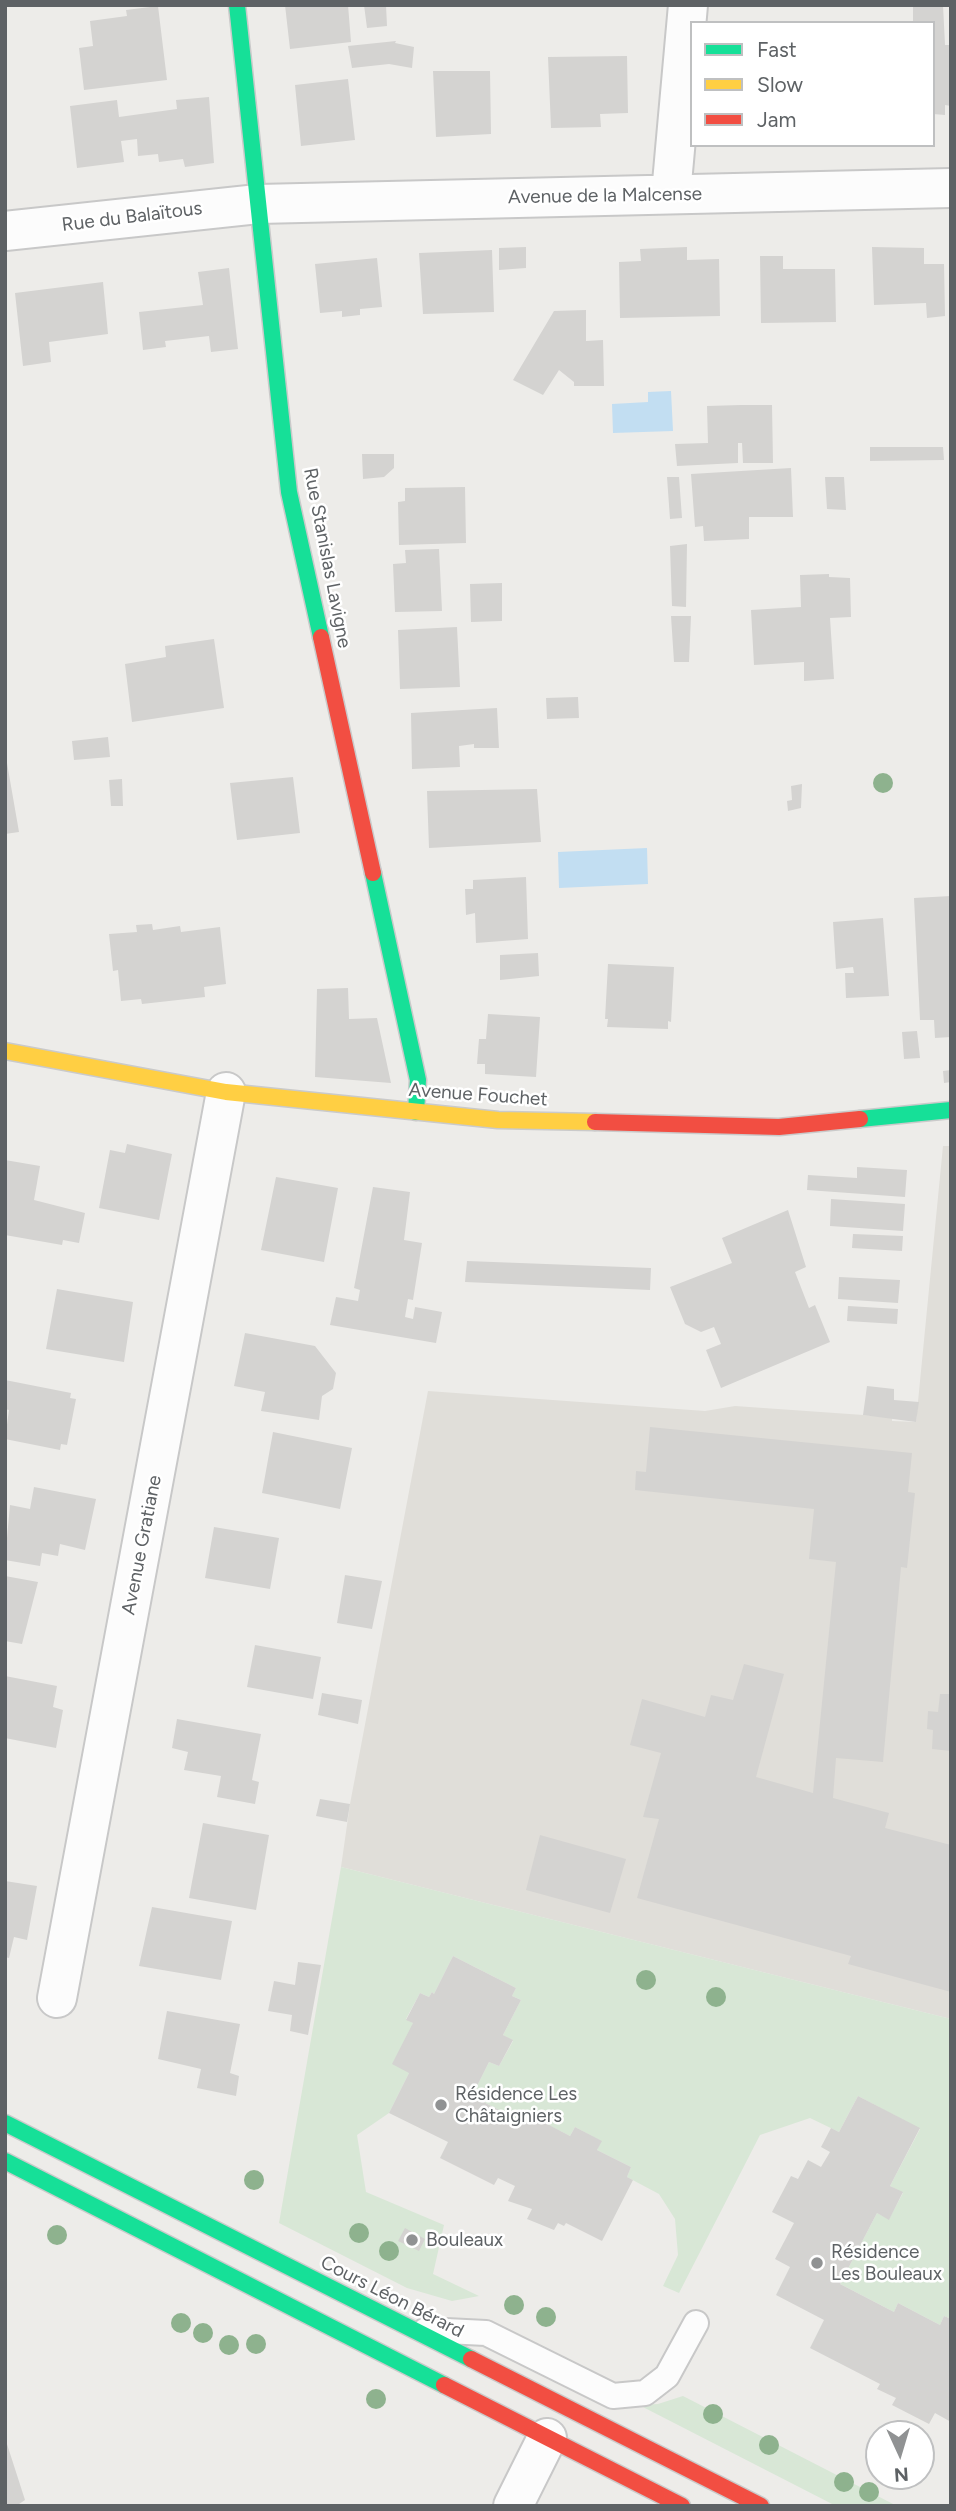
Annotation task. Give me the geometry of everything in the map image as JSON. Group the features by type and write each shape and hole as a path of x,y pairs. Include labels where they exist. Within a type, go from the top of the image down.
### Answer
{"street":[{"name":"Rue Stanislas Lavigne","path":"237,5 289,492 418,1080 416,1112"},
{"path":"671,194 688,5"},
{"name":"Avenue de la Malcense","path":"258,204 951,188"},
{"name":"Rue du Balaïtous","path":"5,231 258,204"},
{"name":"Avenue Fouchet","path":"5,1051 226,1092 498,1120 779,1127 951,1110"},
{"name":"Avenue Gratiane","path":"57,1998 226,1092"},
{"name":"Cours Léon Bérard","path":"5,2123 761,2506"},
{"path":"5,2161 682,2506"},
{"path":"513,2506 547,2438"}],"lane":[{"path":"410,2329 486,2333 613,2396 645,2393 667,2376 696,2323"}],"shaded area":[{"path":"943,1146 951,1146 951,2019 341,1867 350,1804 428,1391 705,1411 735,1406 892,1417 892,1421 916,1422"}],"green space":[{"path":"341,1867 951,2019 951,2319 944,2316 940,2325 898,2303 894,2312 840,2284 877,2213 889,2219 903,2193 890,2186 920,2129 858,2096 839,2132 810,2118 760,2135 679,2293 663,2286 678,2255 675,2219 659,2194 627,2177 631,2167 597,2150 601,2141 575,2127 570,2136 530,2116 526,2124 472,2096 489,2062 499,2066 513,2041 503,2035 521,2000 512,1996 516,1988 453,1956 434,1994 432,1992 429,1997 420,1993 406,2019 413,2023 409,2073 389,2113 357,2135 366,2192 444,2225 433,2274 479,2296 452,2301 407,2288 279,2223"},
{"path":"683,2396 897,2506 836,2506 639,2405 658,2404"}],"water":[{"path":"671,391 673,431 613,433 612,404 648,402 648,392"},
{"path":"647,848 648,884 559,888 558,852"}],"building":[{"path":"285,5 348,5 351,42 290,49"},
{"path":"364,5 386,5 387,26 367,28"},
{"path":"913,5 943,5 945,45 951,45 951,106 945,105 945,115 935,114 935,21 913,21"},
{"path":"158,6 167,80 84,90 79,48 93,46 90,21 127,16 126,10"},
{"path":"396,41 395,43 414,47 412,68 389,64 352,68 348,46"},
{"path":"627,56 628,113 600,114 601,127 551,128 548,57"},
{"path":"433,71 490,71 491,134 436,137"},
{"path":"348,79 355,140 301,146 295,85"},
{"path":"209,97 214,163 185,167 183,159 159,162 158,154 138,156 137,139 121,141 124,162 77,168 70,106 117,100 119,117 177,109 176,100"},
{"path":"526,247 526,268 499,270 499,248"},
{"path":"687,247 687,260 719,259 720,316 620,318 619,262 641,261 640,249"},
{"path":"872,247 924,248 924,264 944,264 945,316 927,318 926,303 874,305"},
{"path":"492,250 494,312 423,314 419,253"},
{"path":"760,256 783,256 783,269 835,269 836,322 761,323"},
{"path":"377,258 382,307 360,309 360,315 342,317 342,311 320,313 315,264"},
{"path":"229,268 238,349 211,352 209,336 165,341 166,347 143,350 139,312 203,305 198,272"},
{"path":"103,282 108,334 49,342 51,362 23,366 15,293"},
{"path":"586,310 586,341 603,340 604,386 574,386 574,382 559,370 543,395 513,380 554,311"},
{"path":"772,405 773,463 743,463 742,443 738,443 738,463 677,466 675,444 708,443 707,406"},
{"path":"870,447 943,447 944,460 870,461"},
{"path":"362,454 394,454 394,468 384,477 363,479"},
{"path":"791,468 793,517 749,517 749,539 704,541 703,526 695,527 691,474"},
{"path":"667,477 679,477 682,518 670,519"},
{"path":"825,477 844,477 846,510 827,509"},
{"path":"465,487 466,543 399,545 398,502 405,501 405,488"},
{"path":"687,544 686,607 672,606 670,546"},
{"path":"439,549 442,611 395,612 393,564 406,563 405,550"},
{"path":"829,574 829,577 850,578 851,617 830,618 834,679 804,681 804,662 754,665 751,610 801,607 800,575"},
{"path":"502,583 502,621 471,622 470,584"},
{"path":"671,616 691,616 689,662 674,662"},
{"path":"457,627 460,687 400,689 398,630"},
{"path":"214,639 224,708 132,722 125,664 166,657 165,646"},
{"path":"578,697 579,718 547,719 546,698"},
{"path":"497,708 499,748 474,748 474,744 459,746 460,767 412,769 411,713"},
{"path":"108,737 110,757 74,760 72,741"},
{"path":"7,763 19,832 5,834 5,764"},
{"path":"293,777 300,833 237,840 230,783"},
{"path":"122,779 123,806 111,806 109,780"},
{"path":"802,784 801,808 788,811 787,801 792,800 791,786"},
{"path":"537,789 541,842 429,848 427,791"},
{"path":"526,877 528,939 476,943 475,913 466,915 465,889 473,889 473,880"},
{"path":"951,896 951,1037 935,1038 934,1020 920,1020 914,898"},
{"path":"883,918 889,996 846,998 845,973 854,973 853,967 836,969 833,922"},
{"path":"152,924 153,930 180,926 181,932 220,927 226,984 204,987 205,997 142,1004 141,999 121,1001 118,970 113,971 109,934 137,932 136,925"},
{"path":"538,953 539,976 500,980 500,955"},
{"path":"608,964 674,967 671,1022 668,1021 668,1029 607,1027 608,1019 605,1019"},
{"path":"348,988 349,1019 377,1018 391,1083 315,1077 317,989"},
{"path":"488,1014 540,1017 536,1077 485,1074 485,1064 477,1064 479,1039 486,1039"},
{"path":"917,1031 920,1058 904,1059 902,1032"},
{"path":"951,1070 951,1082 944,1083 943,1071"},
{"path":"127,1144 172,1154 159,1220 99,1208 110,1150 125,1153"},
{"path":"5,1160 40,1166 34,1200 85,1213 79,1243 63,1240 62,1245 5,1235"},
{"path":"857,1167 907,1170 905,1197 807,1190 808,1175 857,1178"},
{"path":"276,1177 338,1188 324,1262 261,1250"},
{"path":"373,1187 410,1192 404,1240 422,1243 413,1300 408,1299 405,1317 413,1319 415,1307 442,1312 436,1343 330,1325 336,1297 358,1301 360,1290 354,1288"},
{"path":"831,1199 905,1204 903,1231 830,1226"},
{"path":"788,1210 806,1267 795,1272 809,1308 815,1305 830,1342 721,1388 706,1350 721,1344 714,1327 701,1332 685,1324 670,1287 732,1263 722,1238"},
{"path":"853,1234 903,1236 902,1251 852,1248"},
{"path":"467,1261 651,1268 650,1290 465,1282"},
{"path":"839,1277 900,1280 898,1303 838,1299"},
{"path":"57,1289 133,1302 124,1362 46,1349"},
{"path":"848,1306 898,1309 897,1324 847,1321"},
{"path":"245,1333 315,1346 336,1373 333,1389 322,1396 319,1420 261,1411 265,1392 234,1386"},
{"path":"5,1380 71,1393 70,1398 76,1399 67,1445 61,1444 60,1450 5,1439 9,1410 5,1409"},
{"path":"867,1386 894,1389 894,1400 919,1402 916,1422 863,1415"},
{"path":"650,1427 912,1453 908,1492 915,1493 907,1568 901,1567 883,1762 836,1758 833,1798 889,1813 885,1828 951,1845 951,1992 848,1964 851,1956 637,1898 659,1819 643,1817 661,1753 630,1745 642,1699 705,1717 711,1695 733,1700 744,1664 784,1674 756,1777 813,1793 836,1562 809,1559 814,1509 635,1490 636,1471 646,1472"},
{"path":"273,1432 352,1448 340,1509 262,1493"},
{"path":"34,1487 96,1499 85,1550 60,1544 58,1556 42,1553 40,1566 5,1560 10,1505 30,1509"},
{"path":"214,1527 279,1538 270,1589 205,1578"},
{"path":"345,1575 382,1581 372,1629 337,1623"},
{"path":"5,1576 38,1582 22,1644 5,1641"},
{"path":"255,1645 321,1657 313,1699 247,1687"},
{"path":"5,1676 57,1686 53,1707 63,1710 56,1748 5,1738"},
{"path":"322,1693 362,1700 358,1724 318,1715"},
{"path":"940,1694 951,1694 951,1751 932,1749 933,1730 927,1729 928,1711 938,1712"},
{"path":"177,1719 261,1734 252,1780 259,1782 255,1804 217,1797 221,1776 184,1770 188,1752 172,1748"},
{"path":"320,1799 350,1804 347,1822 316,1816"},
{"path":"203,1823 269,1835 256,1910 189,1898"},
{"path":"540,1835 626,1859 610,1913 526,1890"},
{"path":"5,1881 37,1886 27,1940 14,1937 9,1958 5,1957"},
{"path":"152,1907 232,1921 221,1980 139,1966"},
{"name":"Résidence Les Châtaigniers","path":"453,1956 516,1988 512,1996 521,2000 503,2035 513,2040 499,2066 489,2062 472,2096 526,2124 530,2115 570,2136 575,2127 602,2141 597,2150 631,2167 627,2177 633,2180 602,2241 566,2223 564,2226 558,2223 554,2230 527,2219 532,2209 508,2201 515,2186 498,2178 494,2185 440,2158 448,2142 389,2113 409,2073 392,2064 413,2023 406,2020 420,1993 429,1997 432,1992 434,1994"},
{"path":"298,1962 321,1965 308,2035 290,2031 292,2015 268,2011 274,1981 295,1985"},
{"path":"167,2011 240,2024 230,2073 239,2076 236,2096 197,2088 201,2069 158,2059"},
{"name":"Résidence Les Bouleaux","path":"858,2096 920,2128 890,2186 903,2192 889,2220 877,2213 840,2284 894,2312 898,2303 940,2325 944,2316 951,2319 951,2422 935,2413 931,2420 921,2420 892,2405 896,2398 877,2389 880,2384 810,2348 824,2320 776,2295 790,2267 775,2259 794,2223 772,2212 791,2176 798,2179 808,2160 821,2167 830,2152 821,2147 831,2128 839,2132"},
{"name":"Bouleaux","path":"405,2228 425,2239 419,2251 398,2241"},
{"path":"6,2441 25,2500 16,2506 5,2506"}],"traffic: fast":[{"path":"237,5 289,492 321,637"},
{"path":"373,873 418,1080 416,1112"},
{"path":"860,1119 951,1110"},
{"path":"5,2123 471,2359"},
{"path":"5,2161 444,2385"}],"traffic: slow":[{"path":"5,1051 226,1092 498,1120 595,1122"}],"traffic: jam":[{"path":"321,637 373,873"},
{"path":"595,1122 779,1127 860,1119"},
{"path":"471,2359 761,2506"},
{"path":"444,2385 682,2506"}],"place":[{"name":"Résidence Les Châtaigniers","path":"441,2105"},
{"name":"Bouleaux","path":"412,2240"},
{"name":"Résidence Les Bouleaux","path":"817,2263"}]}
